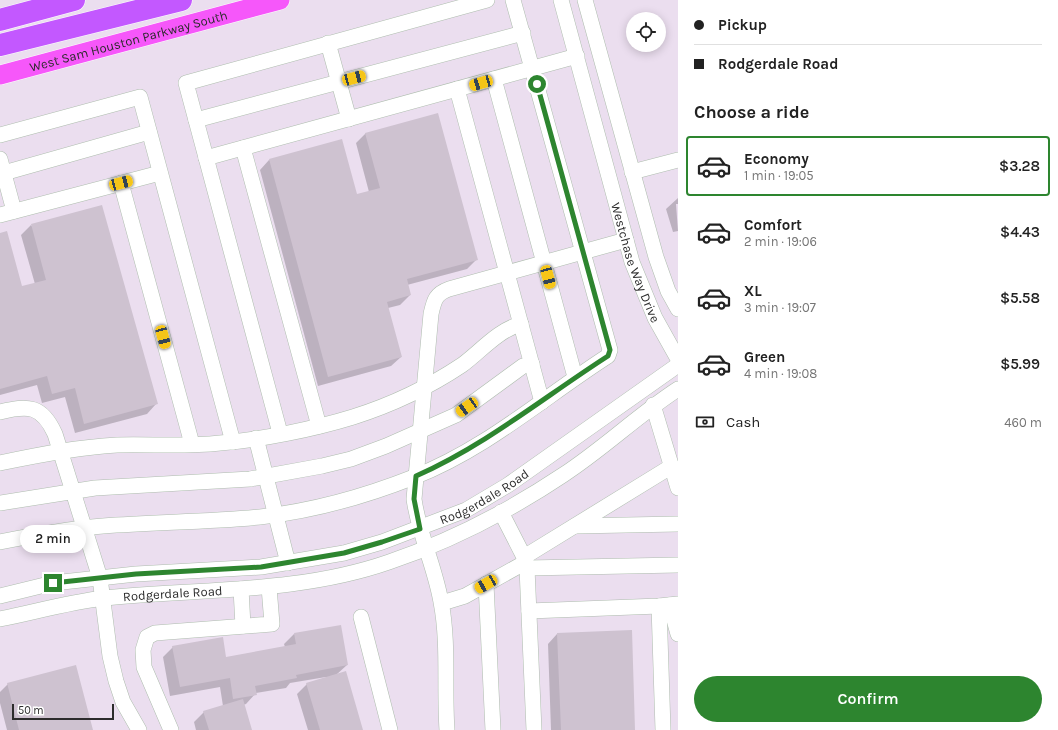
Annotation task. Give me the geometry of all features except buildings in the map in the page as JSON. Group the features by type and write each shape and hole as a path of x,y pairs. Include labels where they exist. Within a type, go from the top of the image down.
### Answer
{"highway":[{"path":"0,20 74,0"},
{"path":"0,45 181,0"}],"main road":[{"name":"West Sam Houston Parkway South","path":"0,75 280,0"}],"street":[{"path":"280,433 186,83 487,0"},
{"path":"0,542 85,528 276,514 323,505 393,485 447,463 485,441 542,402 575,377 608,356 610,350 514,0"},
{"name":"Westchase Way Drive","path":"561,0 626,240 640,283 647,300 678,358"},
{"name":"Westchase Way Drive","path":"585,0 656,257 668,291 678,309"},
{"path":"196,120 523,34"},
{"path":"328,44 349,119"},
{"path":"206,158 576,56"},
{"path":"494,79 575,377"},
{"path":"457,89 542,402"},
{"path":"0,135 140,97 233,442"},
{"path":"149,132 1,168 7,213 160,172"},
{"path":"242,148 319,426"},
{"path":"605,162 628,155"},
{"path":"632,172 678,160"},
{"path":"121,183 192,444"},
{"path":"447,730 442,603 420,529 414,499 431,314 434,299 441,292 626,240"},
{"path":"0,463 60,452 116,445 233,442 319,426 353,417 385,406 424,387 462,364 510,327 521,324"},
{"path":"0,503 73,490 122,485 234,480 266,476 351,459 386,446 456,415 523,366 532,364"},
{"name":"Rodgerdale Road","path":"0,596 53,583 186,570 261,567 344,553 382,542 420,529 466,510 508,485 678,365"},
{"name":"Rodgerdale Road","path":"0,619 60,605 103,598 241,590 318,581 388,563 426,549 468,530 564,475 653,405 678,389"},
{"path":"653,405 678,488"},
{"path":"0,412 23,407 34,409 49,420 73,490 100,578 110,656 116,681 124,702 139,730"},
{"path":"256,438 288,563"},
{"path":"442,603 465,596 525,562 574,526 672,466"},
{"path":"501,512 525,562 529,611 534,730"},
{"path":"574,526 678,524"},
{"path":"344,553 350,573"},
{"path":"525,562 678,564"},
{"path":"486,584 493,730"},
{"path":"171,730 144,667 143,650 147,637 155,633 272,624 269,587"},
{"path":"241,590 243,626"},
{"path":"529,611 669,605"},
{"path":"669,605 678,634"},
{"path":"663,730 669,605"},
{"path":"361,617 390,730"}],"route":[{"path":"53,583 186,570 220,570 261,567 344,553 420,529 414,499 416,476 447,463 485,441 542,402 575,377 608,356 610,350 537,84"}]}
